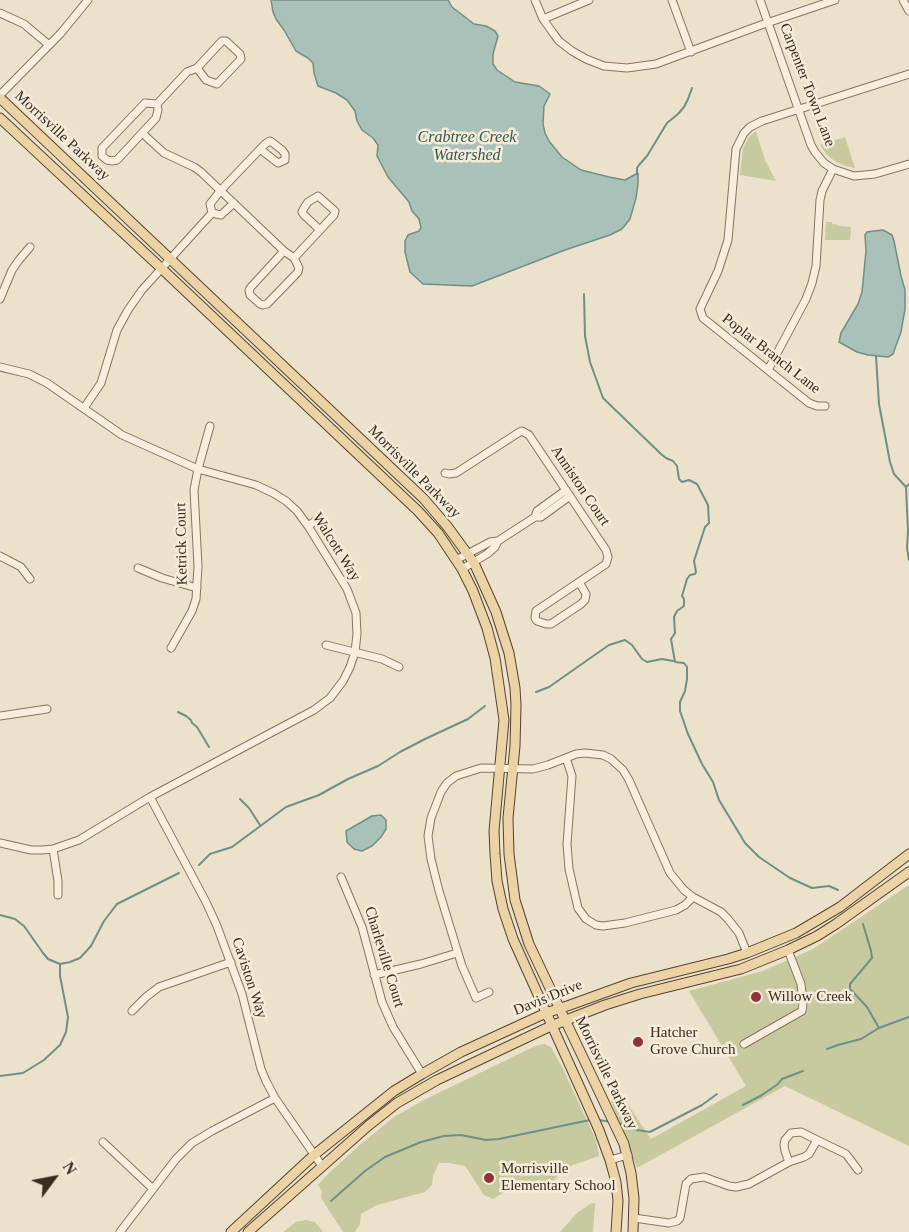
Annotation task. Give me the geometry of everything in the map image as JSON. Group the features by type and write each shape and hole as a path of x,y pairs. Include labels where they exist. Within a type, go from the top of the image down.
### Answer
{"main road":[{"name":"Morrisville Parkway","path":"0,97 424,499 447,525 474,563 496,612 511,662 516,705 508,818 509,854 515,900 529,944 628,1155 634,1198 633,1232"},
{"name":"Morrisville Parkway","path":"0,118 418,511 438,533 462,569 487,628 495,658 504,720 494,831 497,881 503,909 610,1160 618,1202 616,1232"},
{"name":"Davis Drive","path":"231,1232 314,1155 394,1091 461,1052 546,1013 631,983 747,953 796,933 840,907 909,854"},
{"name":"Davis Drive","path":"248,1232 368,1126 437,1080 551,1026 605,1005 741,969 788,950 836,924 909,872"}],"street":[{"path":"0,97 66,27 88,0"},
{"path":"535,0 543,19 559,41 572,51 604,66 627,68 656,64 835,0"},
{"path":"543,19 589,0"},
{"path":"672,0 691,52"},
{"name":"Carpenter Town Lane","path":"760,0 798,109 815,152 824,163 833,169 854,176 866,176 909,164"},
{"path":"903,0 909,11"},
{"path":"0,13 24,24 49,45"},
{"path":"157,104 145,103 102,148 102,156 107,160 117,160 158,114 157,104 187,72 197,68 222,41 226,41 240,54 241,59 217,84 206,80 197,68"},
{"name":"Poplar Branch Lane","path":"825,406 809,403 703,318 700,309 726,248 736,149 744,133 756,123 909,74"},
{"path":"142,133 164,153 194,167 294,258 299,268 298,272 267,304 260,304 250,295 249,290 284,251"},
{"path":"212,213 210,204 260,149"},
{"path":"768,370 812,284 816,266 820,200 833,169"},
{"path":"294,258 320,231 334,215 335,212 318,196 308,202 303,212 304,216 320,231"},
{"path":"212,213 221,215 234,203"},
{"path":"84,408 101,383 122,320 142,290 212,213"},
{"path":"0,298 12,270 30,247"},
{"name":"Walcott Way","path":"0,367 38,378 56,388 122,435 198,469 256,485 273,493 291,506 308,525 351,596 357,622 355,652 350,667 336,691 323,704 150,797 87,836 53,849 31,850 0,843"},
{"name":"Ketrick Court","path":"171,648 195,605 198,566 194,497 198,469 210,426"},
{"name":"Anniston Court","path":"445,473 456,473 518,433 526,432 608,554 606,564 579,582 539,609 535,614 537,621 541,624 551,624 581,604 586,594 579,582"},
{"path":"462,569 474,563 492,550 498,541 535,517 537,511 568,493"},
{"path":"308,525 320,518"},
{"path":"456,560 490,542 498,541"},
{"path":"0,556 21,567 30,579"},
{"path":"138,568 197,588"},
{"path":"326,645 382,659 399,668"},
{"path":"0,716 47,709"},
{"path":"489,992 476,998 457,953 428,845 429,826 441,792 451,779 481,768 513,770 540,768 576,754 585,753 603,755 611,759 623,770 629,780 670,873 684,890 728,919 739,933 747,953"},
{"path":"566,758 572,776 567,844 569,869 578,908 586,919 596,925 618,925 676,910 693,897"},
{"name":"Caviston Way","path":"150,797 206,902 231,962 242,994 261,1070 275,1098 322,1166"},
{"path":"53,849 58,895"},
{"name":"Charleville Court","path":"342,877 362,927 387,1014 422,1074"},
{"path":"744,1044 802,1011 801,984 788,950"},
{"path":"374,975 457,953"},
{"path":"132,1011 159,987 231,962"},
{"path":"120,1232 176,1159 192,1143 275,1098"},
{"path":"789,1162 784,1145 785,1140 791,1133 801,1132 846,1154 858,1170"},
{"path":"634,1218 673,1223 680,1218 686,1184 692,1179 704,1177 729,1186 749,1184 809,1154 817,1140"},
{"path":"103,1142 153,1189"},
{"path":"610,1160 628,1155"}],"green space":[{"path":"756,131 765,160 776,181 740,175 743,148 749,137"},
{"path":"845,137 855,168 836,162 820,145"},
{"path":"826,222 851,227 850,240 825,240"},
{"path":"909,885 909,1146 785,1086 637,1168 611,1101 623,1097 651,1139 746,1086 689,991 763,971 813,949"},
{"path":"544,1044 551,1047 563,1069 596,1140 599,1156 573,1165 553,1181 538,1185 518,1184 493,1199 484,1195 465,1166 439,1163 432,1185 425,1192 377,1205 361,1214 360,1224 355,1232 343,1232 321,1198 322,1191 318,1185 328,1174 394,1117 535,1046"},
{"path":"595,1203 593,1232 560,1232 577,1213"},
{"path":"306,1220 315,1222 323,1232 283,1232 296,1222"}],"water":[{"name":"Crabtree Creek Watershed","path":"271,0 448,0 452,7 474,24 486,26 495,31 498,36 493,64 497,70 515,82 539,86 550,94 544,106 543,124 549,141 562,157 581,170 609,177 625,180 638,173 636,198 630,219 622,229 610,235 472,286 423,284 410,272 405,252 405,241 408,235 421,228 419,219 412,211 409,202 388,177 377,156 378,145 362,130 355,111 347,100 318,86 313,63 296,51 276,19"},
{"path":"883,230 892,235 905,290 905,309 901,332 893,354 888,357 857,352 839,342 841,333 858,304 862,292 866,251 865,235 867,232"},
{"path":"381,815 386,820 386,829 372,846 362,851 354,849 347,842 346,831 372,816"}],"waterway":[{"path":"637,174 637,168 667,123 684,107 692,88"},
{"path":"584,294 585,336 590,362 603,398 661,454 673,461 682,482 689,480 697,484 708,505 709,523 705,527 694,561 696,572 687,579 682,596 684,606 677,611 674,617 675,633 671,639 675,662 684,663 687,667 687,679 680,702 680,711 688,734 713,782 719,800 745,843 759,857 790,878 812,888 829,886 838,890"},
{"path":"876,356 879,404 890,462 894,474 906,487"},
{"path":"909,484 906,487 909,560"},
{"path":"536,692 549,687 609,645 625,640 647,662 662,659 673,661"},
{"path":"199,865 210,854 232,847 286,807 319,795 378,766 400,752 468,719 485,706"},
{"path":"178,712 191,720 209,747"},
{"path":"240,799 260,825"},
{"path":"0,915 15,919 24,926 48,959 60,964 70,962 80,958 91,946 104,921 117,904 179,873"},
{"path":"863,924 872,958 850,984 850,989 867,1007 879,1028 909,1017"},
{"path":"0,1076 23,1073 44,1060 60,1045 66,1032 68,1017 60,964"},
{"path":"827,1049 861,1039 879,1028"},
{"path":"743,1105 762,1095 782,1079 803,1071"},
{"path":"617,1123 650,1132 702,1105 717,1094"},
{"path":"331,1201 385,1157 421,1142 444,1136 461,1135 486,1140 499,1139 590,1120"},
{"path":"599,1120 611,1122"}],"place":[{"name":"Willow Creek","path":"756,997"},
{"name":"Hatcher Grove Church","path":"638,1042"},
{"name":"Morrisville Elementary School","path":"489,1178"}]}
